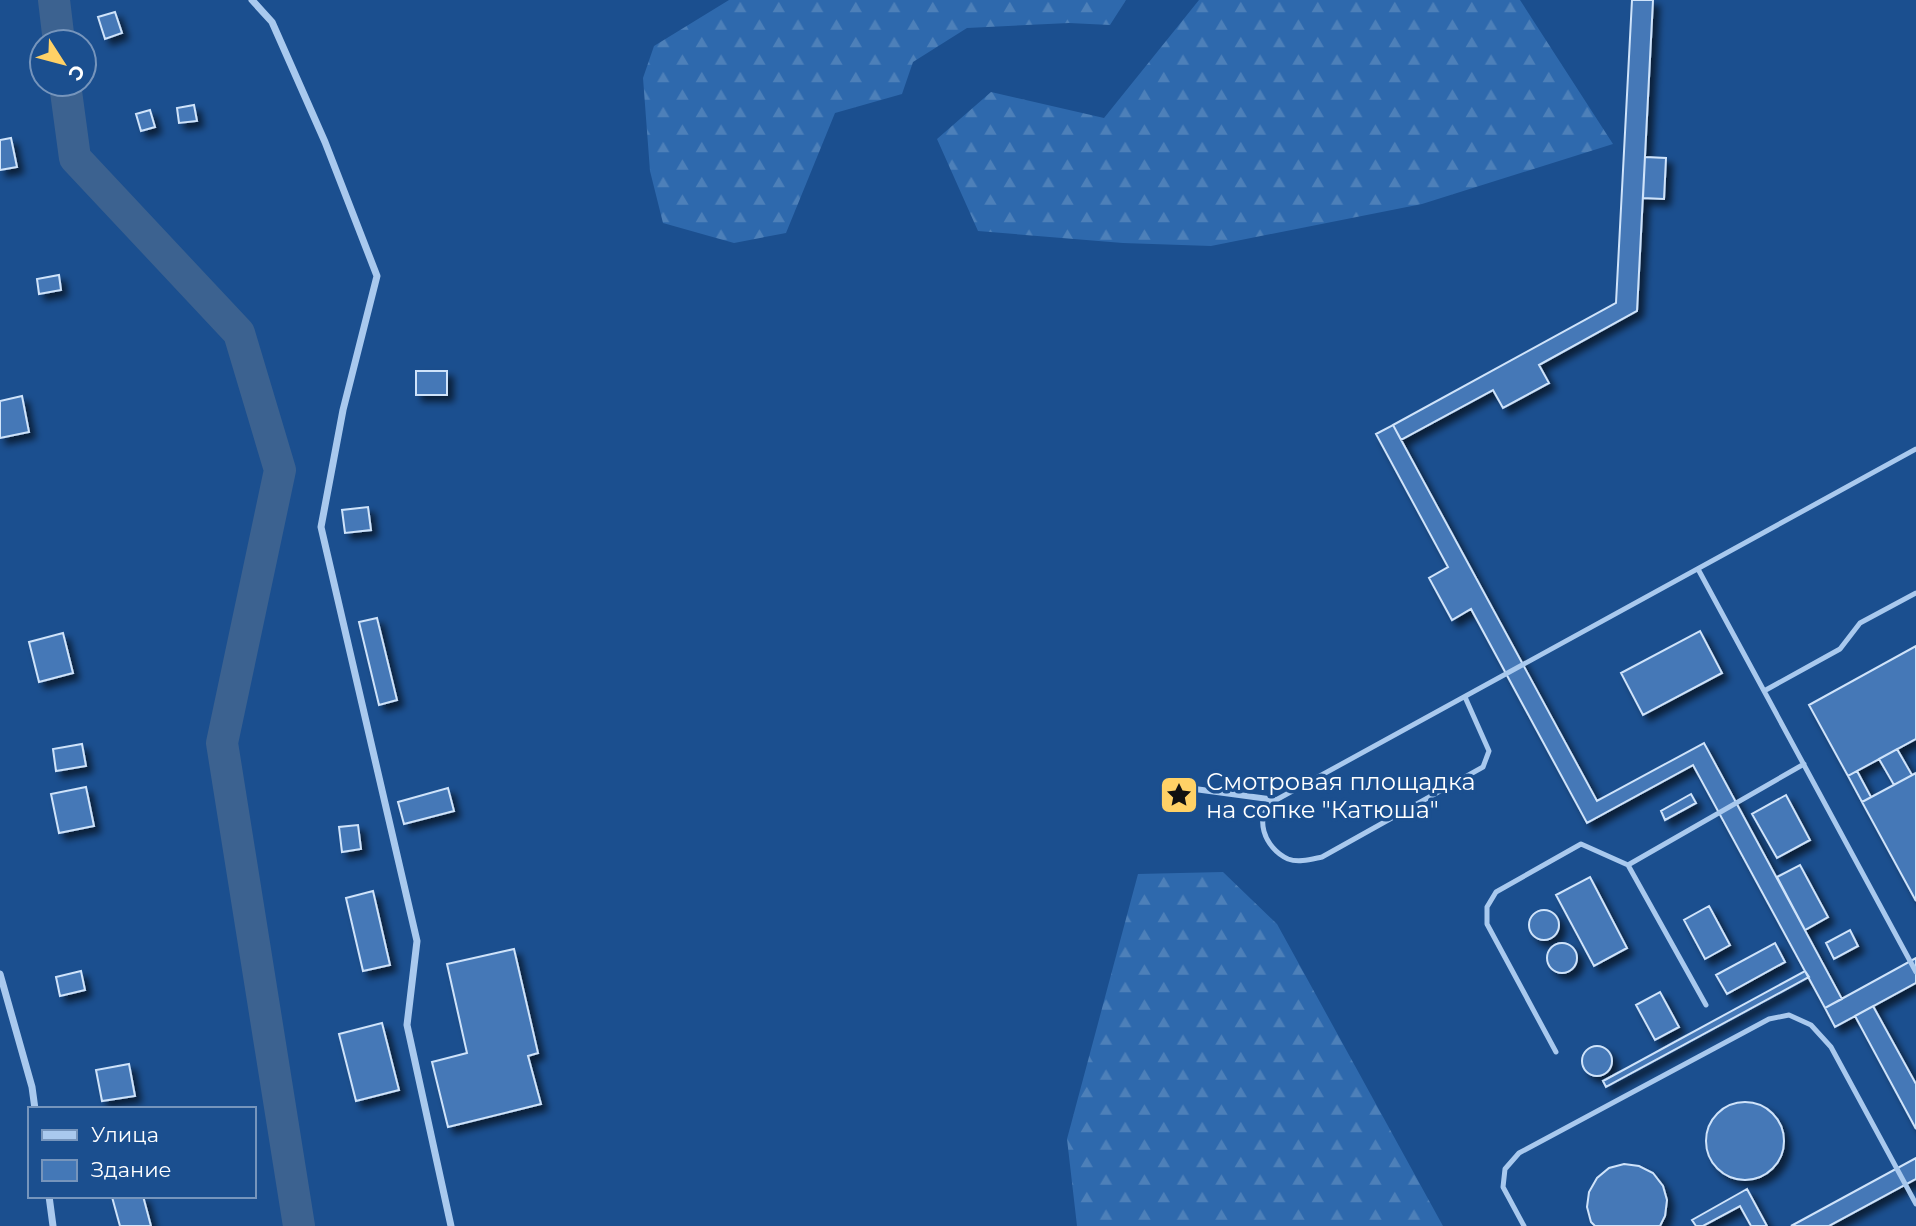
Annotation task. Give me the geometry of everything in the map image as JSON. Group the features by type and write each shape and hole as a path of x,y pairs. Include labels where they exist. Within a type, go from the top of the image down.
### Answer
{"street":[{"path":"252,0 272,22 325,142 377,276 343,410 321,527 417,941 407,1025 451,1226"},
{"path":"1179,795 1180,787 1276,800"},
{"path":"0,974 32,1087 35,1107"},
{"path":"49,1198 53,1226"}],"lane":[{"path":"1465,697 1489,751 1483,767 1322,857 1303,861 1289,859 1273,848 1263,834 1264,815 1276,800 1916,449"},
{"path":"1698,569 1916,972"},
{"path":"1764,691 1840,649 1860,623 1916,593"},
{"path":"1628,865 1804,764"},
{"path":"1556,1052 1487,924 1487,907 1496,892 1581,844 1628,865 1706,1005"},
{"path":"1524,1226 1503,1187 1505,1169 1520,1153 1769,1019 1789,1015 1811,1025 1831,1047 1916,1204"}],"green space":[{"path":"729,0 1126,0 1110,25 1069,23 967,28 913,62 902,94 835,113 786,233 734,243 663,223 650,171 643,78 654,46"},
{"path":"1199,0 1520,0 1613,144 1422,204 1211,246 1123,243 978,231 937,139 991,92 1104,118"},
{"path":"1223,872 1277,924 1443,1226 1077,1226 1067,1139 1138,874"}],"building":[{"path":"1632,0 1653,0 1637,311 1539,365 1549,383 1503,408 1493,390 1401,440 1393,425 1616,303"},
{"path":"115,12 122,33 105,39 98,17"},
{"path":"194,105 197,121 179,123 177,108"},
{"path":"150,110 155,127 141,131 136,114"},
{"path":"11,138 17,167 0,170 0,140"},
{"path":"1645,157 1666,158 1664,199 1643,198"},
{"path":"59,275 61,290 39,294 37,279"},
{"path":"416,371 447,371 447,395 416,395"},
{"path":"22,396 29,432 0,438 0,401"},
{"path":"1393,425 1597,801 1704,743 1842,999 1825,1008 1693,765 1587,823 1471,609 1452,620 1429,578 1448,567 1376,434"},
{"path":"368,507 371,530 345,533 342,510"},
{"path":"377,618 397,700 379,705 359,622"},
{"path":"1700,631 1722,673 1643,715 1621,673"},
{"path":"63,633 73,673 39,682 29,642"},
{"path":"1916,646 1916,739 1848,776 1809,705"},
{"path":"82,744 86,766 56,771 53,749"},
{"path":"1897,749 1912,775 1894,785 1879,759"},
{"path":"1857,771 1871,797 1862,802 1848,776"},
{"path":"1916,773 1916,901 1862,802"},
{"path":"86,787 94,826 59,833 51,794"},
{"path":"448,788 454,811 404,824 398,802"},
{"path":"1691,794 1696,803 1665,820 1661,811"},
{"path":"1786,795 1810,840 1777,858 1752,814"},
{"path":"358,825 361,849 342,852 339,827"},
{"path":"1800,865 1828,917 1805,930 1777,877"},
{"path":"1590,877 1627,948 1594,966 1556,895"},
{"path":"373,891 390,965 363,971 346,898"},
{"path":"1709,906 1730,945 1705,959 1684,920"},
{"path":"1544,910 1554,915 1559,925 1554,935 1544,940 1534,935 1529,925 1534,915"},
{"path":"1850,930 1858,946 1834,959 1826,943"},
{"path":"1562,943 1572,948 1577,958 1572,968 1562,973 1552,968 1547,958 1552,948"},
{"path":"1775,943 1785,962 1727,994 1716,975"},
{"path":"514,949 538,1053 528,1056 541,1104 448,1127 432,1062 467,1053 447,964"},
{"path":"1916,958 1916,983 1835,1027 1825,1008"},
{"path":"81,971 85,990 60,996 56,977"},
{"path":"1805,971 1809,977 1606,1087 1603,1081"},
{"path":"1660,992 1679,1027 1655,1040 1636,1005"},
{"path":"1873,1006 1916,1084 1916,1129 1855,1016"},
{"path":"382,1023 399,1090 356,1101 339,1034"},
{"path":"1597,1046 1607,1051 1612,1061 1607,1071 1597,1076 1587,1071 1582,1061 1587,1051"},
{"path":"129,1064 135,1096 102,1101 96,1070"},
{"path":"1737,1102 1753,1102 1767,1108 1778,1119 1784,1133 1784,1149 1778,1163 1767,1174 1753,1180 1737,1180 1723,1174 1712,1163 1706,1149 1706,1133 1712,1119 1723,1108"},
{"path":"1916,1158 1916,1179 1829,1226 1791,1226"},
{"path":"1624,1164 1639,1166 1653,1173 1663,1186 1667,1200 1665,1216 1660,1226 1595,1226 1591,1222 1587,1207 1589,1192 1597,1178 1609,1168"},
{"path":"1747,1189 1767,1226 1751,1226 1740,1206 1703,1226 1696,1226 1692,1220"},
{"path":"112,1198 144,1198 151,1226 120,1226"}],"waterway":[{"path":"54,0 57,28"},
{"path":"67,98 75,158 239,333 280,470 222,743 299,1226"}],"place":[{"name":"Смотровая площадка на сопке \"Катюша\"","path":"1179,795"}]}
